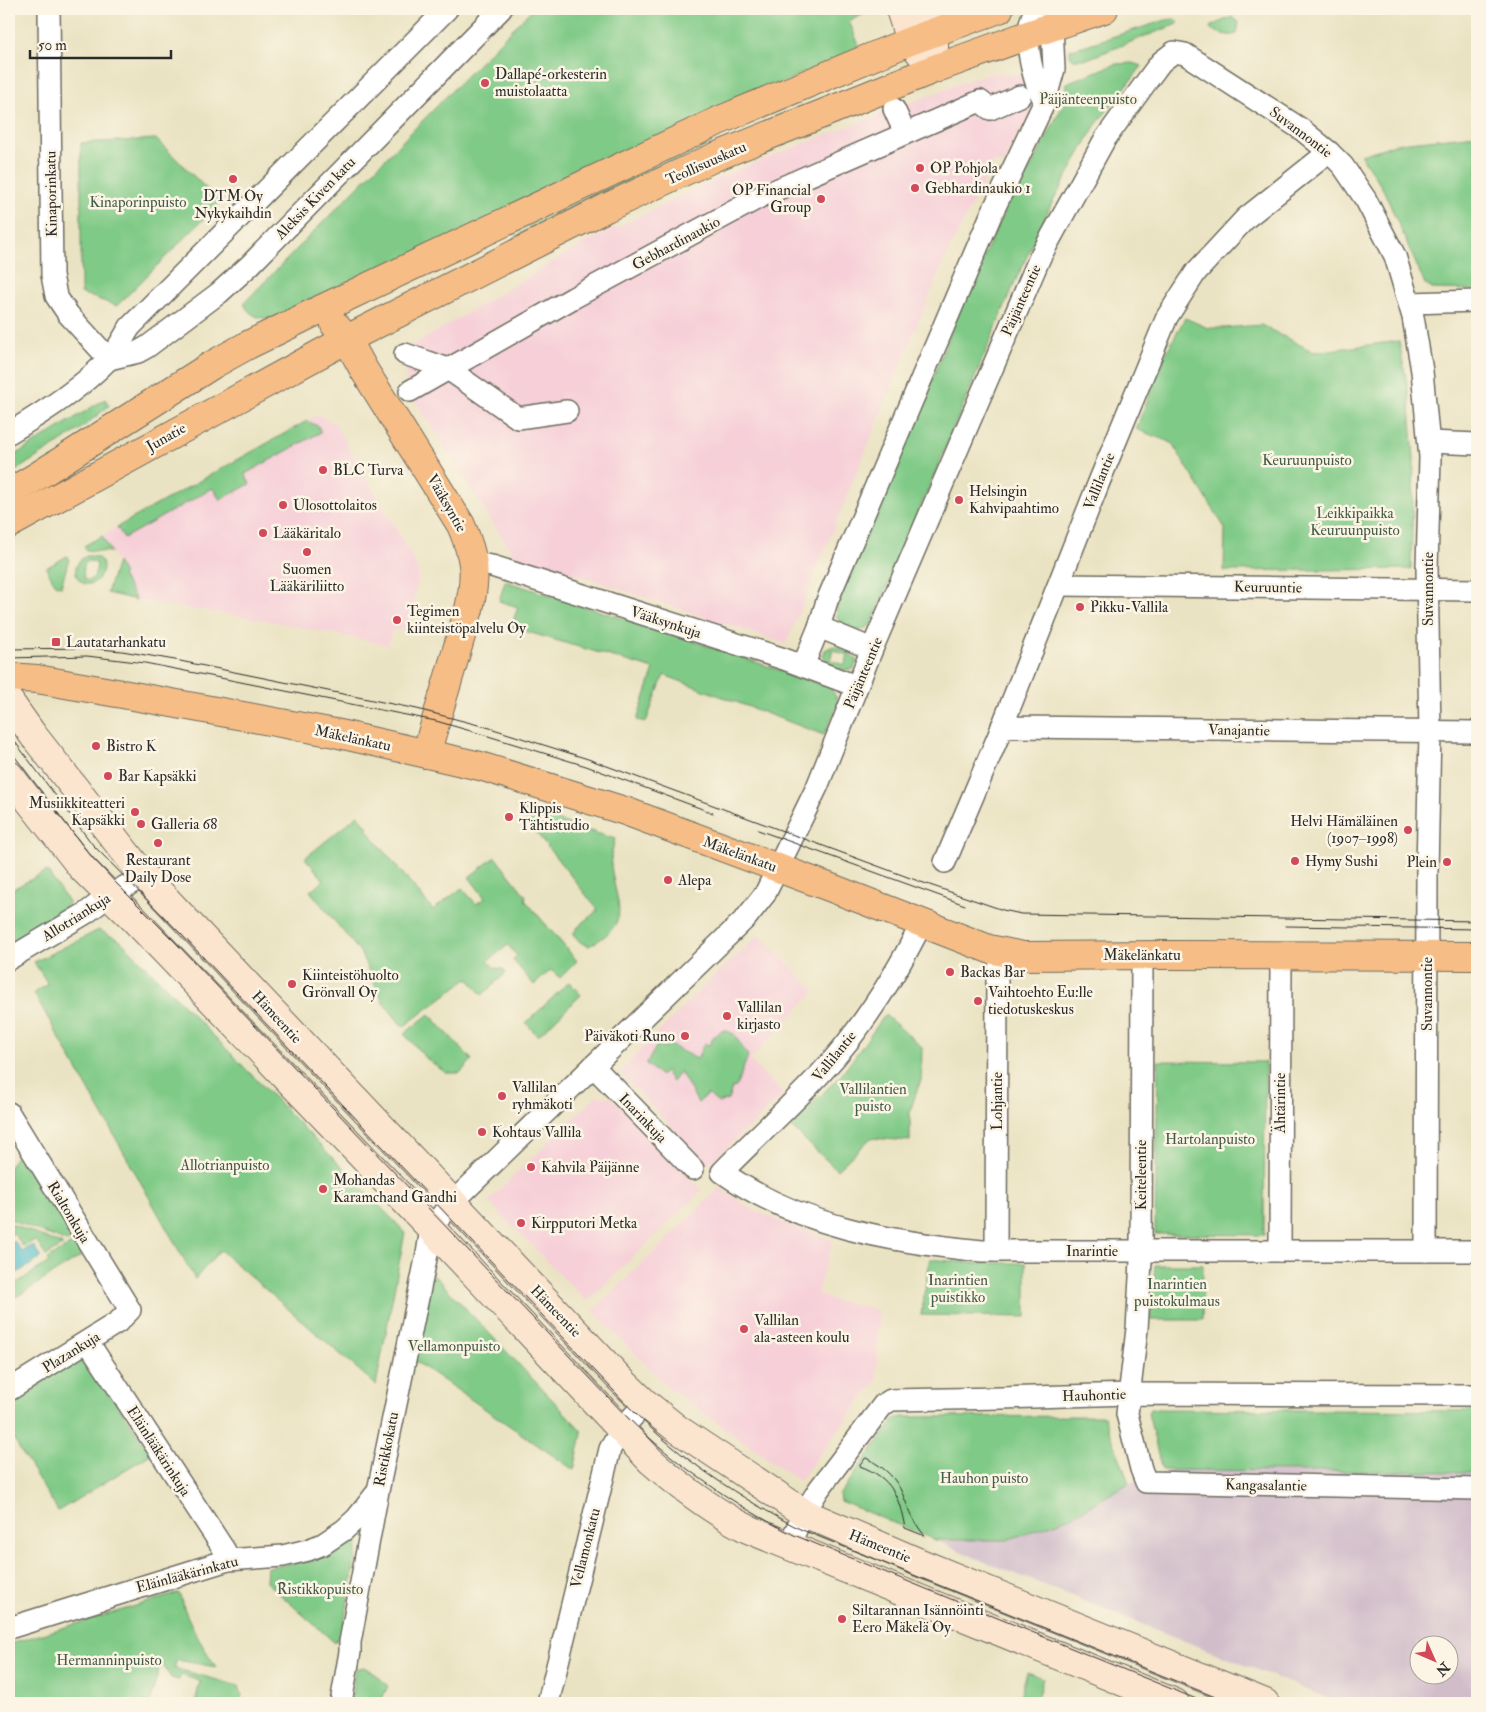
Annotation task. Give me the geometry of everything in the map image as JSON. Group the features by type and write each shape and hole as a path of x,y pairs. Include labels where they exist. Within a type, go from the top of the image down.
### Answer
{"main road":[{"path":"900,9 924,27 934,69"},
{"path":"9,493 212,365 315,312 718,121 924,27 999,9"},
{"name":"Teollisuuskatu","path":"323,351 606,208 714,157 934,69 1040,20 1104,9"},
{"name":"Vääksyntie","path":"315,312 333,324 347,338 364,370 462,525 470,546 474,562 474,587 426,754"},
{"name":"Junatie","path":"9,524 323,351"},
{"name":"Mäkelänkatu","path":"9,677 37,679 280,723 480,766 625,811 989,949 1023,956 1477,956"},
{"name":"Hämeentie","path":"9,701 144,876 621,1380 645,1403 676,1428 804,1513 918,1562 1265,1703"},
{"path":"9,775 75,859 431,1228 621,1430 651,1460 698,1500 727,1518 788,1547 1175,1703"}],"street":[{"name":"Kinaporinkatu","path":"49,9 52,276 56,296 68,314 109,359"},
{"name":"Aleksis Kiven katu","path":"9,432 50,407 76,388 109,359 130,328 447,9"},
{"name":"Aleksis Kiven katu","path":"109,359 138,352 220,293 250,265 496,10"},
{"path":"803,666 828,601 972,260 1045,100 1032,69 1040,20"},
{"name":"Suvannontie","path":"1161,62 1174,52 1185,54 1301,129 1329,152 1343,166 1366,200 1395,256 1410,303 1422,371 1429,442 1428,590 1430,732 1427,870 1426,1251"},
{"name":"Päijänteentie","path":"452,1203 746,918 762,900 816,787 856,686 1040,257 1105,139 1161,62"},
{"name":"Gebhardinaukio","path":"410,391 573,298 760,197 980,101 990,109 1020,96"},
{"path":"894,109 905,134"},
{"name":"Vallilantie","path":"945,862 1167,317 1196,272 1246,218 1329,152"},
{"path":"1410,303 1477,301"},
{"path":"406,354 448,369 518,418 567,411"},
{"path":"1429,442 1477,444"},
{"name":"Vääksynkuja","path":"474,562 492,566 803,666 856,686"},
{"name":"Keuruuntie","path":"1059,585 1477,590"},
{"path":"819,627 872,649"},
{"name":"Vanajantie","path":"1002,726 1477,732"},
{"name":"Allotriankuja","path":"9,959 86,913 110,895 144,876"},
{"name":"Vallilantie","path":"722,1172 824,1070 870,1012 922,923"},
{"name":"Lohjantie","path":"996,1251 997,976 1003,952"},
{"name":"Keiteleentie","path":"1129,1394 1137,1329 1141,1251 1142,955"},
{"name":"Ähtärintie","path":"1280,1251 1281,955"},
{"name":"Inarinkuja","path":"593,1066 693,1169"},
{"name":"Rialtonkuja","path":"9,1113 130,1310"},
{"name":"Inarintie","path":"722,1172 759,1195 827,1224 923,1245 996,1251 1477,1252"},
{"path":"431,1228 452,1203"},
{"name":"Ristikkokatu","path":"342,1703 350,1642 378,1491 431,1228"},
{"name":"Plazankuja","path":"9,1390 88,1342 118,1322 130,1310"},
{"name":"Eläinlääkärinkuja","path":"88,1342 225,1551 228,1560"},
{"name":"Hauhontie","path":"788,1547 804,1513 819,1489 883,1405 891,1400 1129,1394 1477,1395"},
{"name":"Kangasalantie","path":"1129,1394 1127,1414 1146,1482 1477,1489"},
{"name":"Vellamonkatu","path":"548,1703 610,1449 621,1430 645,1403"},
{"name":"Eläinlääkärinkatu","path":"9,1628 228,1560 283,1556 308,1550 323,1544 344,1530 378,1491"}],"shaded area":[{"path":"998,73 1025,76 1030,92 1031,116 1003,164 994,161 944,260 786,644 513,554 411,395 400,353 585,243 710,182 746,166 980,76"},
{"path":"320,416 334,423 414,560 419,573 409,624 404,630 392,629 388,645 276,622 136,600 122,576 124,574 102,536 314,417"},
{"path":"759,935 815,991 750,1060 784,1095 708,1165 621,1074 625,1066 707,983"},
{"path":"596,1096 611,1097 702,1190 587,1302 488,1201"},
{"name":"Vallilan ala-asteen koulu","path":"720,1188 750,1208 789,1225 833,1240 817,1294 836,1301 878,1310 877,1379 799,1481 668,1387 593,1311"},
{"path":"1173,1470 1477,1472 1477,1703 1335,1703 1327,1698 983,1561 935,1540 1007,1540 1071,1517 1129,1483"}],"green space":[{"path":"532,9 875,9 849,21 858,43 857,48 275,318 261,318 252,314 244,303"},
{"path":"1232,17 1239,22 1237,34 1223,34 1210,28 1211,26"},
{"path":"1174,19 1178,22 1177,24 1087,59 1073,59 1070,55 1070,50"},
{"name":"Päijänteenpuisto","path":"1132,63 1142,66 1095,126 1051,205 1014,284 872,623 862,630 849,629 837,618 837,606 967,292 1009,202 1033,164 1065,101 1066,83 1116,64"},
{"path":"1477,135 1477,290 1432,289 1425,284 1383,189 1361,155 1399,143"},
{"path":"713,138 715,139 701,150 509,241 537,222"},
{"name":"Kinaporinpuisto","path":"156,139 220,202 117,306 81,293 81,143"},
{"name":"Keuruunpuisto","path":"1185,318 1208,328 1261,325 1314,352 1399,341 1409,395 1414,458 1411,569 1224,571 1225,528 1172,443 1136,429 1165,355"},
{"path":"105,399 109,406 79,430 9,475 9,459"},
{"path":"307,421 318,426 321,432 245,474 250,484 220,500 213,488 124,538 117,527"},
{"path":"102,536 111,552 86,550 84,546"},
{"path":"67,556 69,559 61,586 56,585 46,568"},
{"path":"84,557 97,557 102,562 101,575 97,581 91,584 84,584 76,575 77,565","holes":["88,561 95,562 97,566 94,577 88,581 84,579 83,568"]},
{"path":"117,562 124,574 122,576 136,600 107,593"},
{"path":"505,581 830,687 839,702 824,735 664,675 646,722 637,720 654,669 511,627 518,607 499,601"},
{"path":"833,646 846,651 857,660 854,669 845,670 832,666 823,655 825,650","holes":["833,650 848,655 845,665 830,660"]},
{"path":"516,807 615,839 611,862 618,899 618,919 613,928 604,937 589,946 580,942 573,934 578,927 598,910"},
{"path":"358,815 368,827 366,829 433,910 462,888 476,904 485,898 469,877 495,857 526,896 525,900 577,961 560,978 551,970 534,985 513,960 517,956 508,945 488,961 495,968 503,969 506,973 482,995 468,978 403,1027 383,1002 360,952 310,891 324,880 305,858"},
{"path":"47,871 69,903 9,943 9,891"},
{"name":"Allotrianpuisto","path":"99,930 121,941 405,1232 376,1385 220,1250 195,1279 34,993 48,984 34,962"},
{"path":"569,982 581,995 538,1036 526,1023"},
{"path":"429,1014 472,1060 460,1073 446,1073 427,1059 404,1034"},
{"name":"Vallilantien puisto","path":"885,1015 922,1047 921,1080 910,1111 910,1141 871,1138 837,1170 790,1126 842,1074"},
{"path":"724,1030 734,1034 748,1056 736,1087 732,1088 728,1100 718,1103 708,1094 698,1103 680,1071 672,1082 665,1071 661,1076 646,1064 658,1044 665,1048 668,1044 697,1059 704,1043 709,1045 715,1035"},
{"name":"Hartolanpuisto","path":"1158,1061 1265,1062 1264,1235 1155,1234"},
{"path":"19,1151 73,1238 67,1242 9,1219 9,1167"},
{"path":"9,1223 63,1245 46,1256 35,1240 23,1247 14,1233 9,1237"},
{"path":"75,1242 83,1255 16,1297 9,1282 14,1279 17,1283 49,1262 47,1259"},
{"name":"Inarintien puistikko","path":"930,1259 973,1263 1026,1263 1026,1317 921,1315"},
{"name":"Inarintien puistokulmaus","path":"1155,1265 1203,1265 1202,1320 1150,1320"},
{"name":"Vellamonpuisto","path":"432,1273 581,1430 582,1434 574,1470 415,1361"},
{"path":"77,1359 85,1359 90,1363 151,1454 58,1511 9,1432 9,1401"},
{"path":"1150,1409 1477,1411 1477,1472 1162,1470 1148,1413"},
{"name":"Hauhon puisto","path":"1104,1416 1129,1483 1071,1517 1007,1540 935,1540 840,1501 839,1495 895,1419 902,1417"},
{"name":"Ristikkopuisto","path":"361,1527 343,1629 335,1643 266,1582 267,1567 296,1563 318,1557 339,1546"},
{"name":"Hermanninpuisto","path":"179,1593 195,1632 216,1667 177,1660 174,1668 239,1686 242,1695 239,1703 195,1703 200,1681 181,1675 179,1680 171,1678 161,1662 150,1703 9,1703 9,1644"},
{"path":"364,1667 377,1675 388,1686 380,1703 351,1703 355,1669"},
{"path":"1027,1672 1043,1678 1036,1703 1018,1703"}],"water":[{"path":"14,1241 22,1252 33,1245 41,1258 17,1273 9,1260 9,1244"}],"tram line":[{"path":"9,649 89,648 122,651 417,709 490,728 588,759 921,882 1003,910 1021,914 1477,921"},
{"path":"9,658 87,656 145,663 436,721 586,766 713,813"},
{"path":"9,734 93,845 182,935 633,1411 651,1429 691,1461 733,1491 800,1529 1230,1703"},
{"path":"9,749 86,850 115,882 176,943 628,1418 686,1468 750,1511 794,1535 1206,1703"},
{"path":"758,830 965,905"},
{"path":"1285,926 1477,929"},
{"path":"866,1458 880,1466 897,1484 925,1536 905,1528 897,1497 887,1482 880,1476 860,1466 866,1458"}],"place":[{"name":"Dallapé-orkesterin muistolaatta","path":"485,83"},
{"name":"OP Pohjola","path":"920,168"},
{"name":"DTM Oy Nykykaihdin","path":"233,179"},
{"name":"Gebhardinaukio 1","path":"915,188"},
{"name":"OP Financial Group","path":"821,199"},
{"name":"BLC Turva","path":"323,470"},
{"name":"Helsingin Kahvipaahtimo","path":"959,500"},
{"name":"Ulosottolaitos","path":"283,505"},
{"name":"Lääkäritalo","path":"263,533"},
{"name":"Suomen Lääkäriliitto","path":"307,552"},
{"name":"Pikku-Vallila","path":"1080,607"},
{"name":"Tegimen kiinteistöpalvelu Oy","path":"397,620"},
{"name":"Lautatarhankatu","path":"56,642"},
{"name":"Bistro K","path":"96,746"},
{"name":"Bar Kapsäkki","path":"108,776"},
{"name":"Musiikkiteatteri Kapsäkki","path":"135,812"},
{"name":"Klippis Tähtistudio","path":"509,817"},
{"name":"Galleria 68","path":"141,824"},
{"name":"Helvi Hämäläinen (1907–1998)","path":"1408,830"},
{"name":"Restaurant Daily Dose","path":"158,843"},
{"name":"Hymy Sushi","path":"1295,861"},
{"name":"Plein","path":"1447,862"},
{"name":"Alepa","path":"668,880"},
{"name":"Backas Bar","path":"950,972"},
{"name":"Kiinteistöhuolto Grönvall Oy","path":"292,984"},
{"name":"Vaihtoehto Eu:lle tiedotuskeskus","path":"978,1001"},
{"name":"Vallilan kirjasto","path":"727,1016"},
{"name":"Päiväkoti Runo","path":"685,1036"},
{"name":"Vallilan ryhmäkoti","path":"502,1096"},
{"name":"Kohtaus Vallila","path":"482,1132"},
{"name":"Kahvila Päijänne","path":"531,1167"},
{"name":"Mohandas Karamchand Gandhi","path":"323,1189"},
{"name":"Kirpputori Metka","path":"521,1223"},
{"name":"Vallilan ala-asteen koulu","path":"744,1329"},
{"name":"Siltarannan Isännöinti Eero Mäkelä Oy","path":"842,1619"}],"park label":[{"name":"Leikkipaikka Keuruunpuisto","path":"1355,522"}]}
